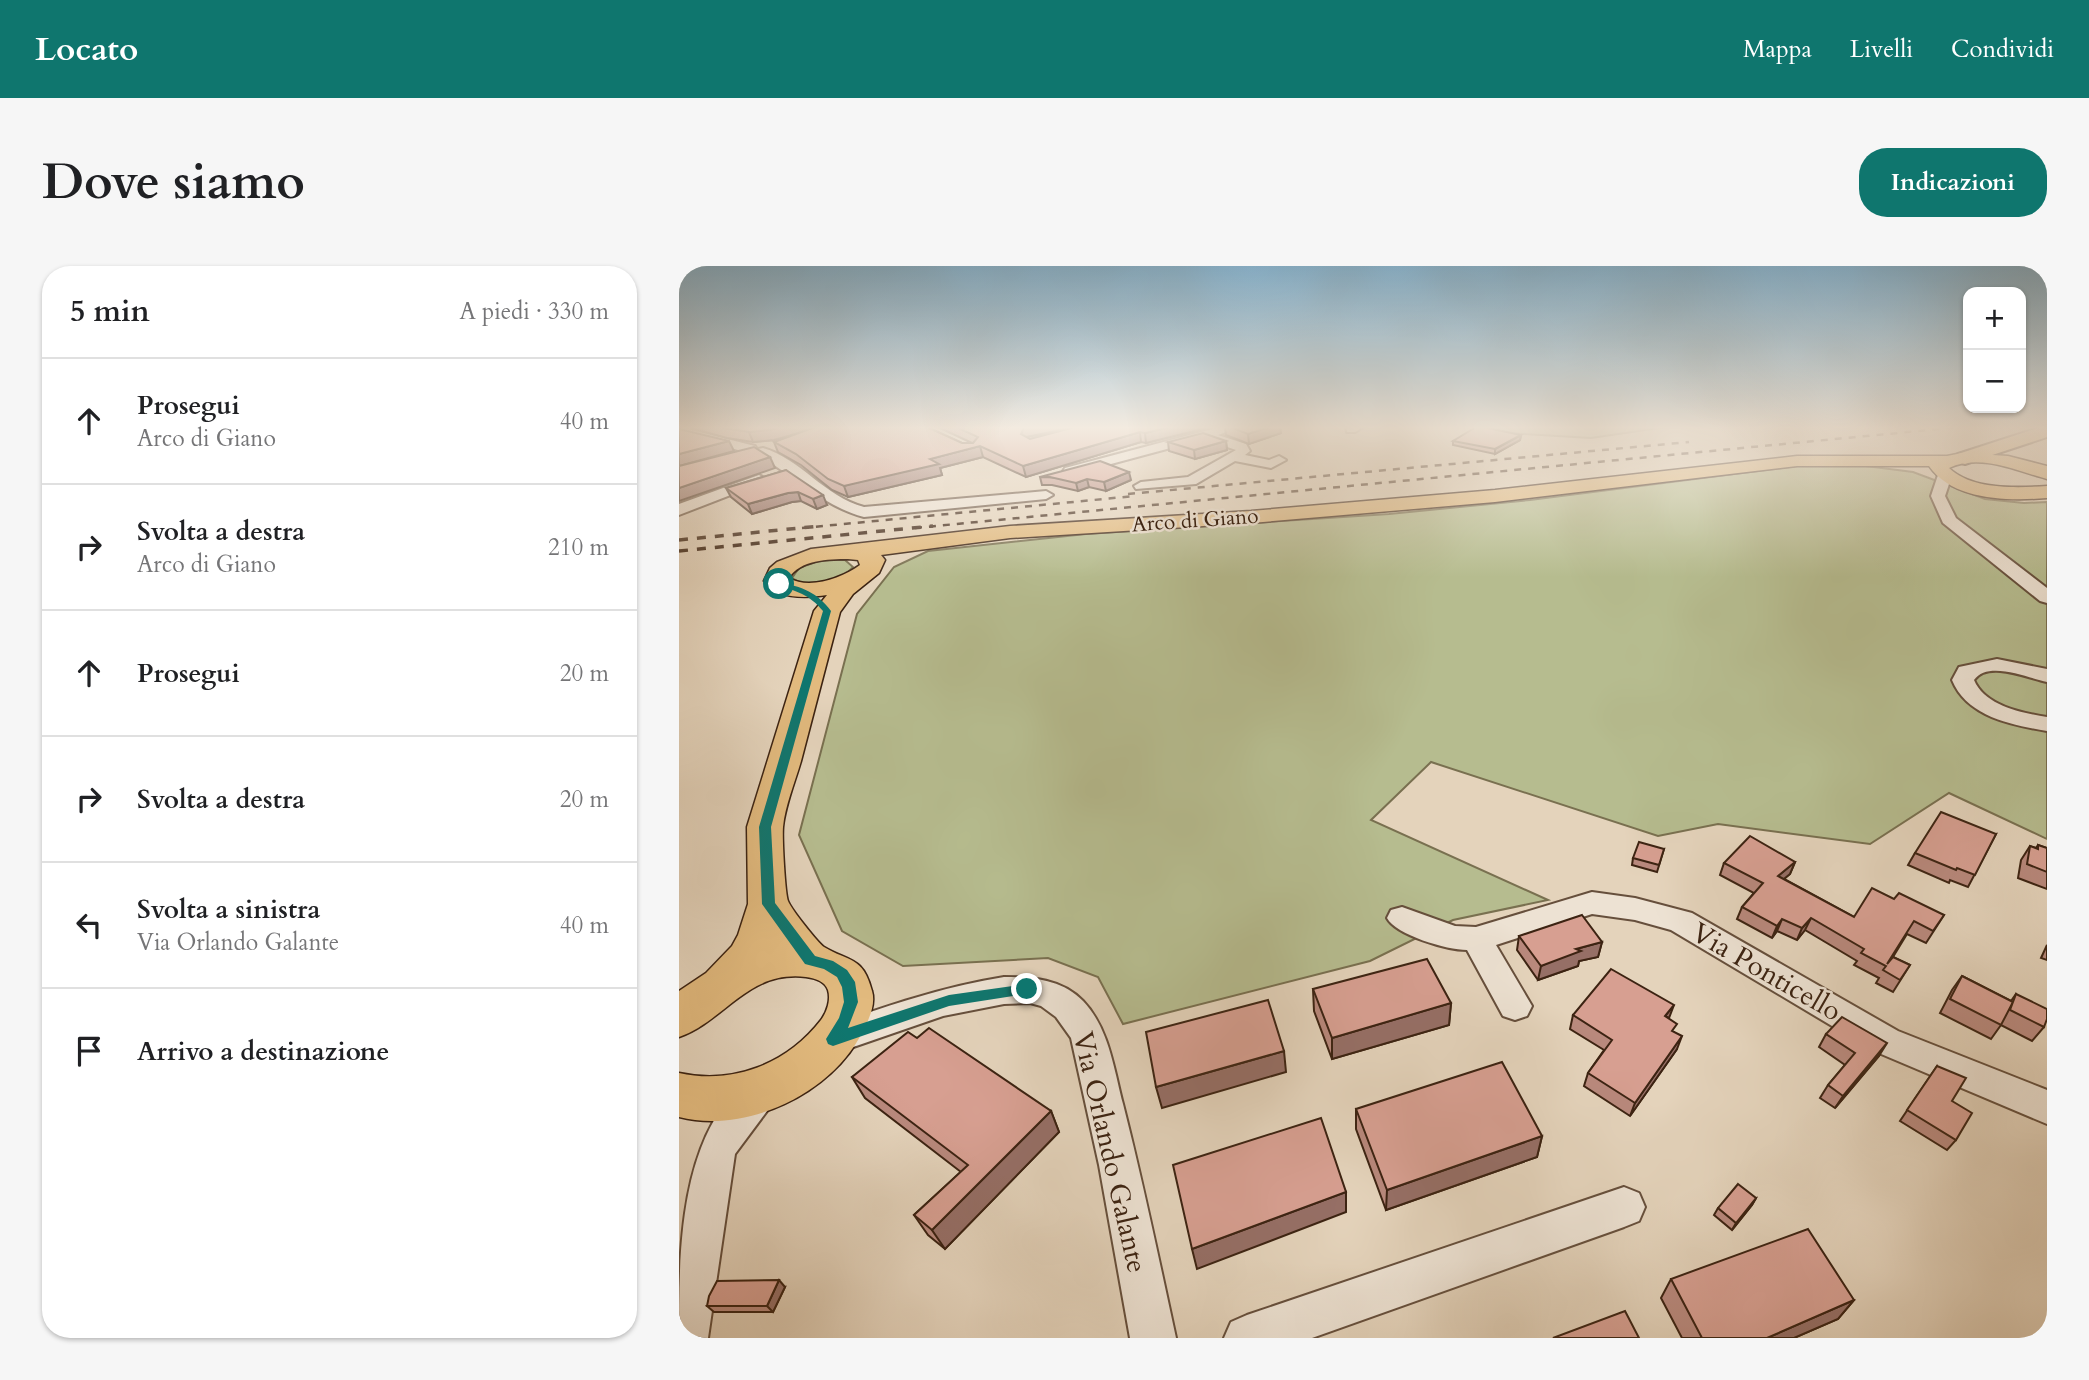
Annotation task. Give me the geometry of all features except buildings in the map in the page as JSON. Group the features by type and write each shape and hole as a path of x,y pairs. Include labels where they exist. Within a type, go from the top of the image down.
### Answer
{"main road":[{"name":"Arco di Giano","path":"801,589 779,584 775,577 789,565 807,558 848,552 1021,531 1366,508 1650,477"},
{"path":"1961,477 1969,485 1991,490 2014,493 2047,492"},
{"name":"Arco di Giano","path":"723,983 747,958 759,935 768,904 765,827 827,611 844,589 867,570 946,540"},
{"path":"801,589 827,587 867,570 870,557 848,552"},
{"path":"801,589 818,600 827,611"},
{"path":"768,904 810,961"},
{"path":"679,1018 698,999 723,983 769,964 810,961 835,969 842,974 849,986 851,1002 845,1020 833,1039 803,1068 762,1089 735,1098 709,1101 680,1095"}],"street":[{"path":"679,510 769,477"},
{"path":"804,477 840,504 863,512 1047,495"},
{"path":"1141,486 1186,483 1197,477"},
{"path":"1945,477 1938,496 1949,520 2047,597"},
{"path":"1941,505 1948,498 1973,491 1991,490"},
{"path":"2042,672 2006,667 1979,667 1964,676 1963,685 1974,698 1995,710 2023,720 2047,724"},
{"name":"Via Ponticello","path":"1476,939 1592,903 1635,909 1681,921 1886,1041 2047,1107"},
{"path":"1402,918 1452,938 1476,939 1515,1006"},
{"name":"Via Orlando Galante","path":"833,1039 949,1000 990,993 1027,989 1048,994 1069,1006 1080,1020 1088,1038 1119,1165 1153,1338"},
{"path":"685,1338 715,1154 720,1141 734,1121 762,1089"},
{"path":"1247,1338 1624,1207"}],"green space":[{"path":"1711,477 1926,477 1985,499 2024,503 2047,502 2047,839 1949,793 1870,844 1718,824 1658,836 1431,762 1371,820 1548,900 1453,920 1370,961 1123,1024 1098,977 1048,958 903,966 842,931 799,835 857,614 894,567 928,551 1086,534 1389,514 1530,500"},
{"path":"821,560 845,560 853,567 841,577 824,582 807,583 792,578 799,568"}],"railway":[{"path":"1128,494 1311,477"},
{"path":"915,528 1442,477"},
{"path":"802,528 1135,496"},
{"path":"679,540 820,526"},
{"path":"679,551 933,526"}],"route":[{"path":"779,584 801,589 818,600 827,611 765,827 768,904 810,961 828,965 842,974 849,986 851,1002 845,1020 833,1039 949,1000 1027,989"}]}
